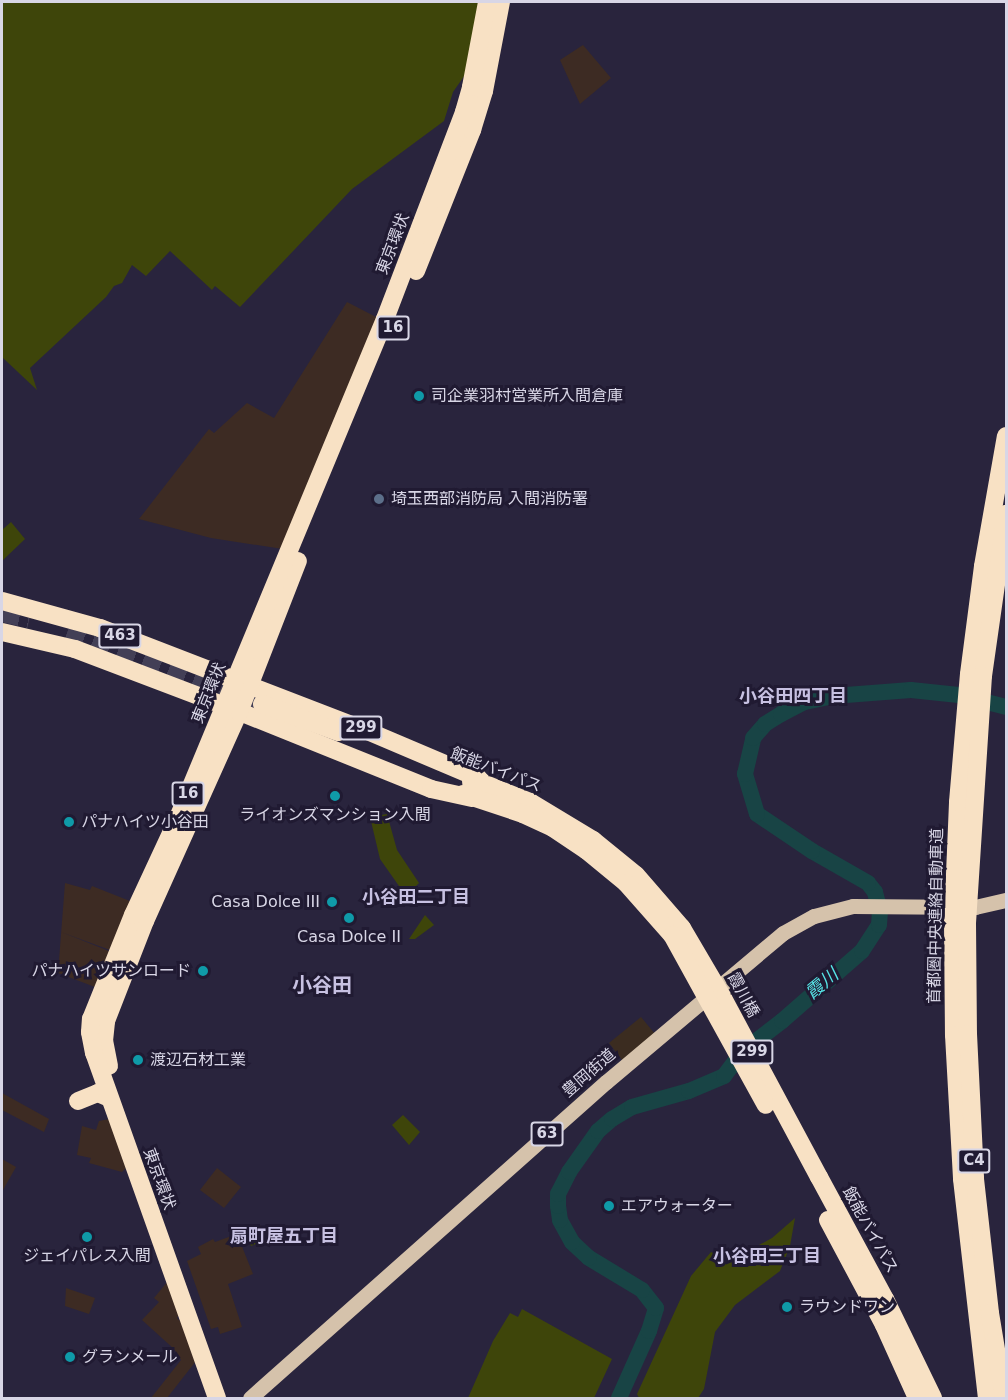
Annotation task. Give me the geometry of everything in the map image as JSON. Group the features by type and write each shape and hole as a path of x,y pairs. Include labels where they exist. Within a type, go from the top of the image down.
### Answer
{"highway":[{"name":"東京環状","path":"228,1398 119,1096 104,1041 106,1021 232,709 453,143 471,87 487,2"},
{"name":"東京環状","path":"242,682 318,509 465,153 483,91 501,2"},
{"name":"首都圏中央連絡自動車道","path":"987,1398 962,1179 954,1045 983,566 1006,436"},
{"name":"首都圏中央連絡自動車道","path":"976,675 1006,514"},
{"name":"463","path":"2,601 73,635 124,668 232,709"},
{"name":"463","path":"29,624 73,635"},
{"name":"463","path":"2,632 73,635 136,643 242,682"},
{"path":"124,668 137,659 139,652 136,643"},
{"name":"299","path":"242,682 365,730 478,778 483,783"},
{"name":"飯能バイパス","path":"260,708 474,783 483,783 530,802 593,840 636,875 677,932 626,883 586,850 553,828 472,798 260,708"},
{"name":"東京環状","path":"217,1398 109,1098 92,1044 91,1018 133,915 232,709"},
{"name":"299","path":"232,709 431,789 472,798"},
{"name":"首都圏中央連絡自動車道","path":"960,922 975,1179 988,1302 1004,1398"},
{"name":"霞川橋","path":"677,932 709,972 813,1180"},
{"path":"78,1101 98,1093 109,1098"},
{"name":"飯能バイパス","path":"813,1180 917,1398"},
{"name":"飯能バイパス","path":"813,1180 890,1308 933,1398"}],"main road":[{"name":"豊岡街道","path":"250,1398 606,1082 783,933 814,916 866,905 975,907 1006,900"}],"shaded area":[{"path":"583,45 611,78 580,104 560,60"},
{"path":"347,302 378,318 283,549 211,538 139,519 209,429 214,433 247,403 274,418"},
{"path":"65,883 90,890 92,886 130,901 110,950 61,932"},
{"path":"61,932 109,951 95,987 58,973"},
{"path":"641,1017 655,1034 622,1060 609,1043"},
{"path":"2,1093 49,1119 44,1132 2,1110"},
{"path":"109,1119 126,1168 122,1172 89,1163 91,1158 77,1155 82,1126 96,1130 99,1121"},
{"path":"2,1159 16,1167 3,1190 2,1189"},
{"path":"217,1168 241,1187 224,1208 200,1190"},
{"path":"237,1234 253,1274 228,1284 242,1327 220,1334 218,1327 211,1329 187,1261 201,1254 198,1247 213,1239 215,1242"},
{"path":"168,1281 179,1314 177,1318 183,1324 196,1361 167,1398 151,1398 181,1360 174,1349 142,1320 159,1302 154,1298"},
{"path":"66,1288 95,1298 89,1314 65,1306"}],"green space":[{"path":"2,2 480,2 467,72 453,92 444,121 352,189 240,307 215,286 212,290 170,251 146,276 132,265 122,283 114,286 106,297 30,368 37,390 2,357"},
{"path":"11,522 25,539 2,561 2,530"},
{"path":"387,814 397,850 419,883 406,896 380,859 370,817"},
{"path":"425,915 434,925 415,939 409,939"},
{"path":"403,1115 420,1132 409,1145 392,1125"},
{"path":"795,1218 790,1246 780,1271 735,1305 715,1332 704,1389 698,1398 639,1398 637,1394 691,1276 711,1252 725,1258 737,1257 772,1238"},
{"path":"260,1225 265,1237 263,1241 251,1246 243,1232"},
{"path":"522,1309 612,1359 594,1398 468,1398 493,1341 510,1313 518,1317"}],"waterway":[{"name":"霞川","path":"619,1398 649,1331 656,1308 642,1290 589,1258 572,1242 560,1220 558,1206 558,1194 569,1172 598,1131 612,1119 632,1107 689,1091 724,1076 743,1051 782,1021 862,951 879,925 880,911 875,892 868,883 812,851 757,814 745,774 753,738 765,724 781,714 805,702 833,696 911,690 959,695 1006,707"}],"tunnel":[{"path":"2,613 29,619"},
{"path":"68,630 262,704"}],"place":[{"name":"司企業羽村営業所入間倉庫","path":"419,396"},
{"name":"埼玉西部消防局 入間消防署","path":"379,499"},
{"name":"ライオンズマンション入間","path":"335,796"},
{"name":"パナハイツ小谷田","path":"69,822"},
{"name":"Casa Dolce III","path":"332,902"},
{"name":"Casa Dolce II","path":"349,918"},
{"name":"パナハイツサンロード","path":"203,971"},
{"name":"渡辺石材工業","path":"138,1060"},
{"name":"エアウォーター","path":"609,1206"},
{"name":"ジェイパレス入間","path":"87,1237"},
{"name":"ラウンドワン","path":"787,1307"},
{"name":"グランメール","path":"70,1357"}],"district":[{"name":"小谷田四丁目","path":"793,696"},
{"name":"小谷田二丁目","path":"416,897"},
{"name":"小谷田","path":"322,985"},
{"name":"扇町屋五丁目","path":"284,1236"},
{"name":"小谷田三丁目","path":"767,1256"}]}
